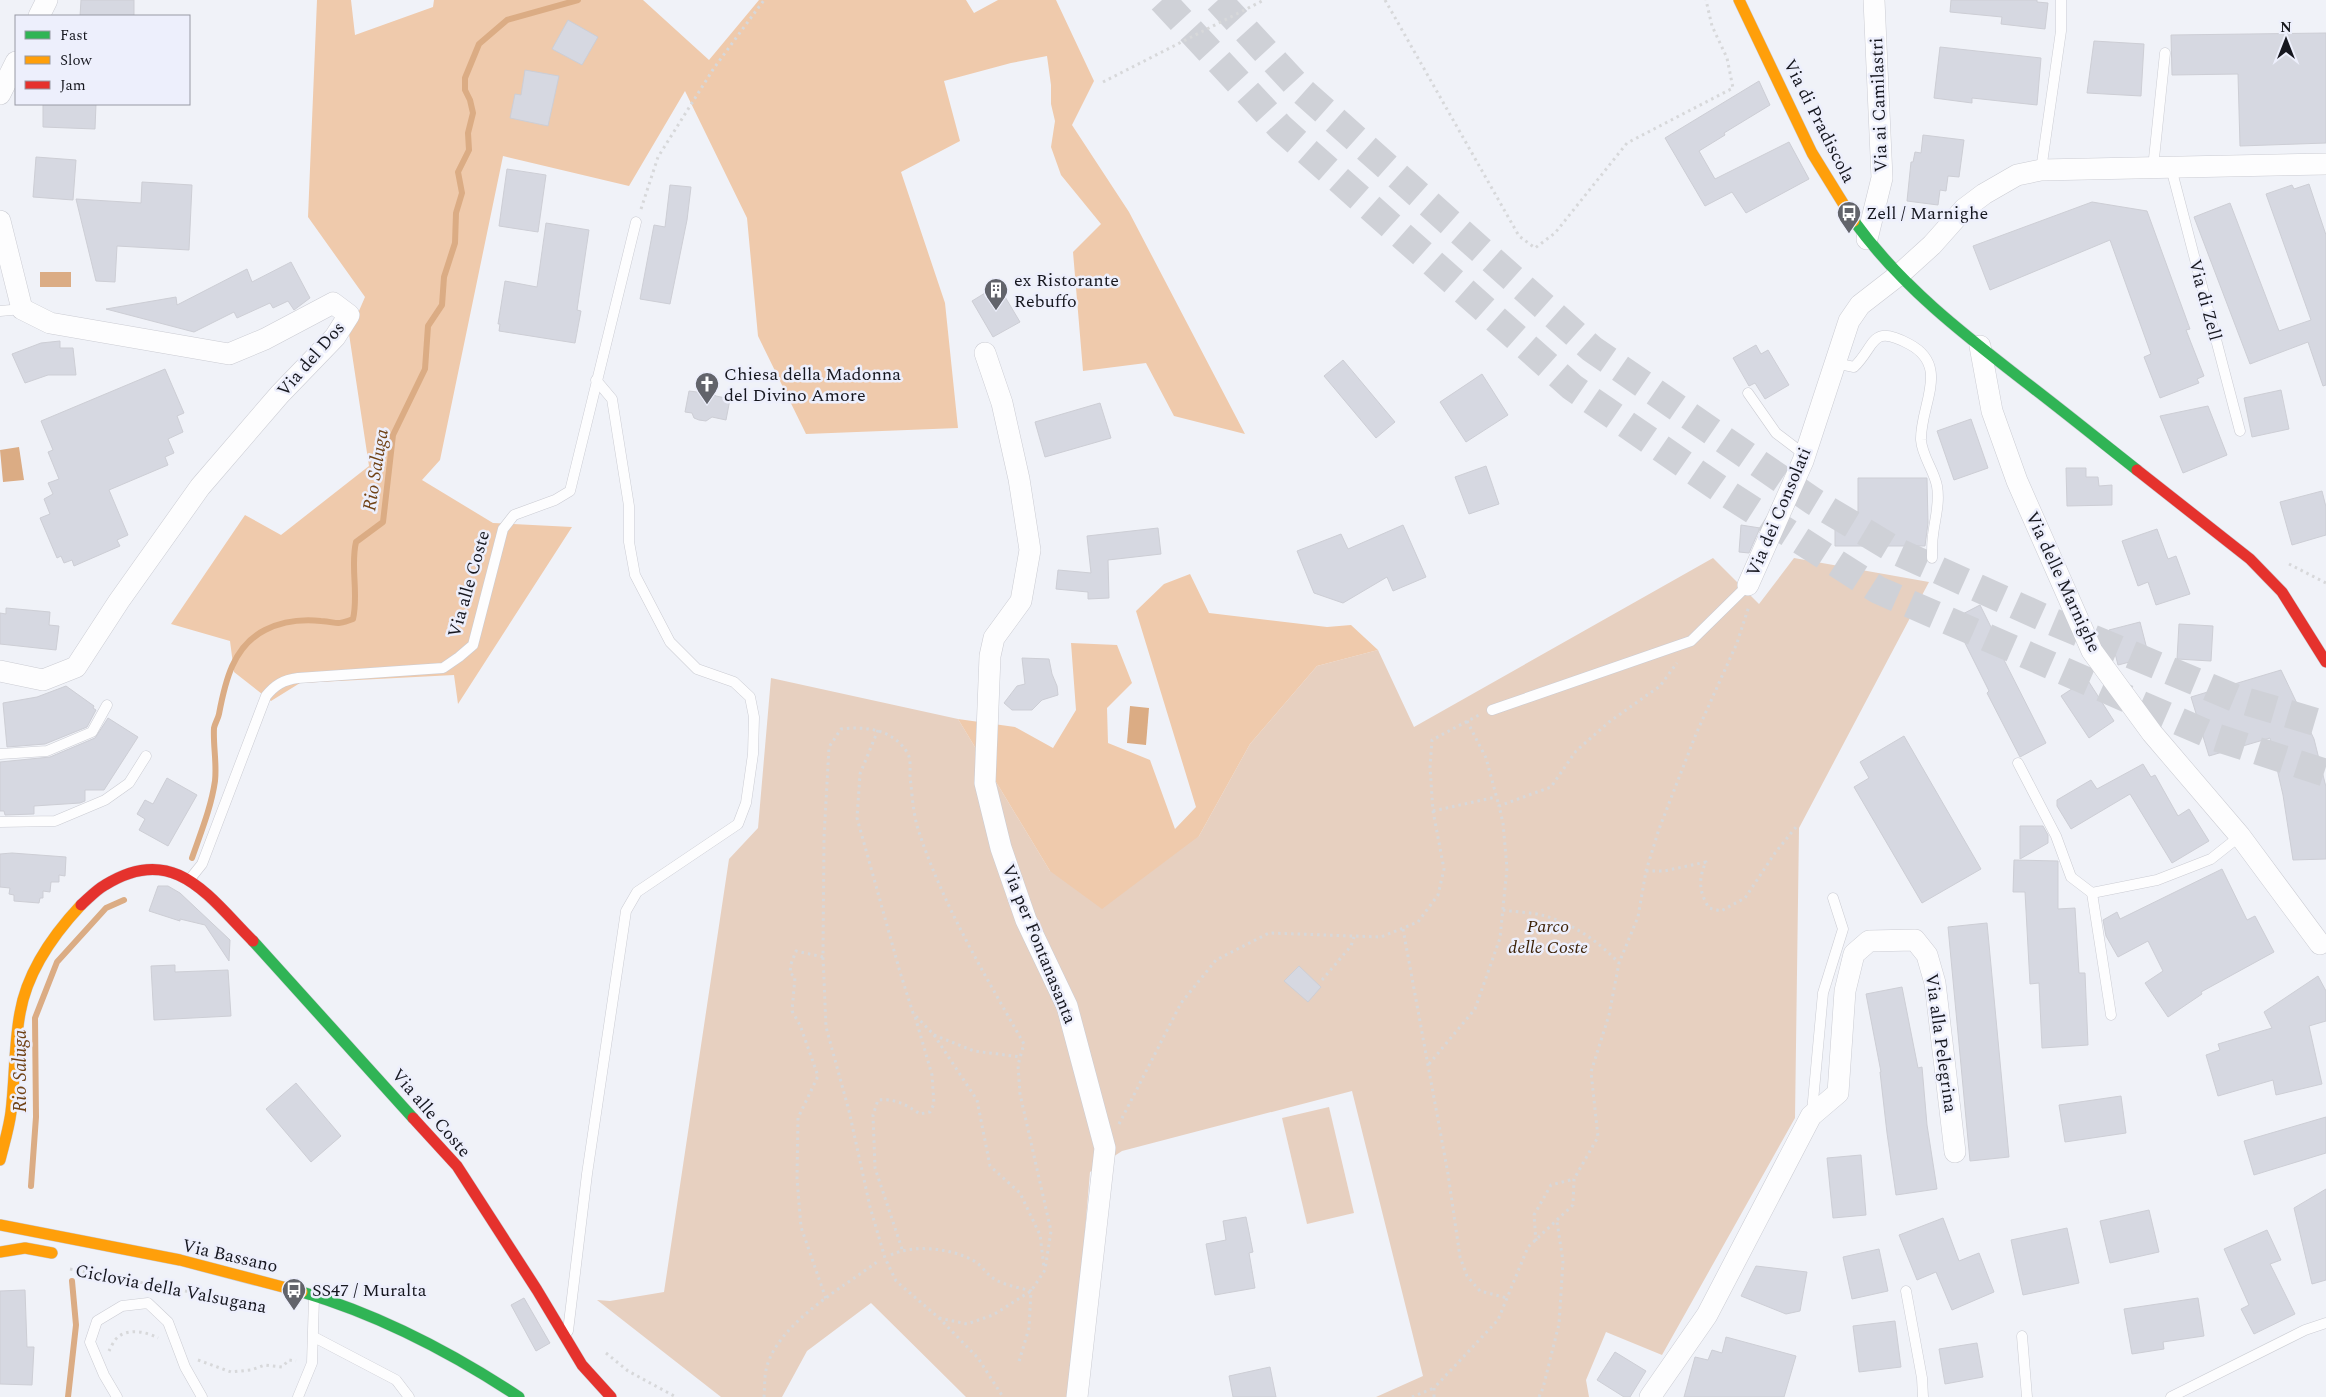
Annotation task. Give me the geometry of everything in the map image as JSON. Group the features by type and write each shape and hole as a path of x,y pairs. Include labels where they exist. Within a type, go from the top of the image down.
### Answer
{"street":[{"path":"40,15 47,0"},
{"name":"Via di Pradiscola","path":"1739,0 1826,177 1867,239 1900,274"},
{"name":"Via ai Camilastri","path":"1867,239 1882,178 1874,0"},
{"path":"0,94 15,64"},
{"path":"2326,164 2041,170 2017,175 1984,194 1964,210 1932,245 1900,274 1980,346 2250,559 2282,592 2326,662"},
{"path":"0,221 22,308"},
{"name":"Via dei Consolati","path":"1748,585 1805,455 1849,320 1860,305 1900,274"},
{"name":"Via del Dos","path":"0,671 43,680 76,667 119,601 200,486 280,394 335,337 349,315 334,303 265,339 229,354 50,323 22,308"},
{"name":"Via delle Marnighe","path":"1980,346 1992,411 2016,481 2092,650 2152,733 2240,836 2320,944"},
{"name":"Via per Fontanasanta","path":"985,353 1004,413 1019,479 1030,550 1021,601 994,638 990,656 985,784 1001,848 1026,920 1067,1006 1104,1148 1077,1397"},
{"name":"Via alle Coste","path":"0,1160 11,1114 20,1013 26,991 37,964 54,936 80,906 104,885 128,874 145,869 173,871 189,880 260,948 457,1166 582,1365 611,1397"},
{"name":"Via alla Pelegrina","path":"1650,1397 1707,1315 1811,1116 1838,1093 1845,991 1854,954 1869,941 1914,940 1927,955 1935,983 1955,1152"},
{"name":"Via Bassano","path":"0,1225 231,1273 314,1295 358,1310 422,1339 484,1374 519,1397"},
{"path":"0,1252 25,1248 64,1255"},
{"path":"137,1264 161,1258"}],"lane":[{"path":"2041,170 2060,32 2061,0"},
{"name":"Via di Zell","path":"2165,53 2162,168 2240,430"},
{"name":"Via alle Coste","path":"189,880 202,864 266,696 274,686 298,678 443,668 473,645 503,529 514,515 555,500 570,491 636,222"},
{"path":"0,310 22,308"},
{"path":"1835,363 1854,367 1862,360 1870,343 1879,336 1895,336 1914,347 1926,360 1932,372 1931,388 1921,432 1921,444 1938,488 1938,509 1932,536 1932,558"},
{"path":"567,1340 587,1174 626,911 637,892 738,824 746,803 753,754 754,717 750,697 734,682 697,669 670,642 635,575 629,542 629,506 612,399 596,380"},
{"path":"1748,393 1776,433 1805,455"},
{"name":"Via dei Consolati","path":"1492,710 1691,641 1748,585"},
{"path":"0,754 47,751 92,732 107,704"},
{"path":"0,822 55,821 106,800 129,783 146,756"},
{"path":"2018,763 2056,836 2071,877 2092,894 2111,1015"},
{"path":"2092,894 2157,880 2210,859 2240,836"},
{"name":"Via alla Pelegrina","path":"1811,1116 1824,993 1843,929 1833,898"},
{"path":"1906,1292 1922,1378 1923,1397"},
{"path":"298,1397 312,1362 314,1295"},
{"path":"118,1397 104,1375 90,1342 97,1321 122,1306 148,1303 168,1322 185,1367 202,1397"},
{"path":"2170,1397 2305,1330 2326,1324"},
{"path":"2022,1336 2027,1397"},
{"path":"314,1337 396,1380 409,1397"}],"path":[{"path":"636,222 658,157 714,68 764,0"},
{"path":"1103,82 1264,0"},
{"path":"1385,0 1519,236 1535,248 1555,233 1627,143 1733,88 1727,58 1712,26 1706,0"},
{"path":"2285,562 2326,583"},
{"path":"1412,1397 1434,1388 1498,1320 1528,1247 1557,1222 1573,1205 1574,1179 1598,1137 1591,1072 1608,1015 1619,963 1638,917 1646,871 1659,829 1696,734 1737,643 1749,604 1748,585"},
{"path":"1499,806 1551,786 1583,745 1609,722 1660,686 1691,641"},
{"path":"1104,1148 1147,1072 1181,1003 1216,960 1268,933 1381,937 1418,922 1438,895 1444,868 1433,811 1430,767 1432,740 1492,710"},
{"path":"1429,1064 1475,1009 1500,938 1507,868 1504,823 1486,758 1467,721"},
{"path":"939,1318 967,1324 992,1315 1031,1291 1045,1270 1051,1231 1020,1094 1018,1065 1024,1044 970,949 937,878 917,827 909,754 893,738 878,730 861,727 841,729 829,747 823,858 823,957 826,1027 849,1111 870,1207 885,1258 896,1281 939,1318 978,1358 1003,1397"},
{"path":"878,730 860,774 857,818 932,1075 934,1104 930,1112 920,1114 907,1106 889,1099 878,1100 873,1115 875,1168 902,1250"},
{"path":"1433,811 1496,797"},
{"path":"1646,871 1664,871 1706,862 1700,875 1701,896 1709,908 1721,911 1745,898 1775,853 1796,827"},
{"path":"1502,910 1541,915 1574,928 1602,945 1619,963"},
{"path":"1403,929 1429,1064 1460,1257 1467,1276 1480,1292 1507,1298"},
{"path":"1322,980 1351,946 1354,937"},
{"path":"823,957 796,951 790,973 795,977 792,1011 800,1025 818,1076 798,1118 797,1179 801,1227 826,1299"},
{"path":"913,1013 934,1035 977,1100 990,1166 1020,1193 1040,1235 1045,1270"},
{"path":"934,1035 974,1051 998,1056 1021,1057"},
{"path":"1536,1241 1534,1215 1551,1184 1574,1179"},
{"path":"1539,1397 1559,1324 1563,1261 1557,1222"},
{"path":"891,1255 902,1250 922,1247 967,1258 974,1261 997,1281 1031,1291"},
{"path":"764,1397 767,1366 781,1337 826,1299 877,1262"},
{"name":"Ciclovia della Valsugana","path":"65,1268 250,1303"},
{"path":"1018,1365 1029,1328 1031,1291"},
{"path":"605,1353 628,1371 676,1397"},
{"path":"1434,1388 1434,1397"}],"green space":[{"name":"Parco delle Coste","path":"1713,558 1759,604 1794,558 1929,582 1799,828 1795,1118 1662,1355 1606,1332 1586,1380 1589,1397 1376,1397 1423,1376 1352,1091 1122,1151 1090,1172 1071,1397 966,1397 871,1303 807,1351 782,1397 721,1397 597,1300 610,1301 664,1292 729,859 758,828 771,678 958,719 1050,871 1199,836 1250,744 1317,666 1378,650 1414,727"},
{"path":"1329,1107 1354,1213 1307,1224 1282,1118"}],"shaded area":[{"path":"317,0 351,0 355,35 433,7 434,0 643,0 709,60 759,0 966,0 974,13 998,0 1056,0 1094,81 1072,125 1129,212 1245,434 1174,416 1146,363 1083,371 1073,252 1101,224 1061,175 1051,147 1055,121 1051,104 1051,85 1047,56 1011,63 944,81 960,141 901,172 945,303 958,428 806,434 758,336 747,218 685,91 629,186 503,156 440,460 422,480 493,523 572,527 458,704 454,675 300,683 271,701 234,672 230,641 171,624 245,515 281,535 369,466 349,334 365,297 308,217"},
{"path":"40,272 71,272 71,287 40,287"},
{"path":"19,447 24,480 3,482 0,450"},
{"path":"1190,574 1209,613 1327,627 1351,625 1378,650 1317,666 1250,744 1199,836 1102,909 1050,871 958,719 1015,727 1053,748 1076,710 1071,643 1117,645 1132,683 1107,708 1108,743 1150,760 1175,829 1196,807 1136,611 1164,584"},
{"path":"1130,706 1149,708 1146,745 1127,743"}],"building":[{"path":"81,0 134,0 134,15 80,15"},
{"path":"1951,0 2037,0 2037,2 2048,3 2045,29 2001,24 2002,17 1950,12"},
{"path":"568,20 598,37 582,65 552,49"},
{"path":"2326,33 2326,143 2240,146 2238,74 2172,75 2171,35"},
{"path":"2094,41 2144,44 2141,96 2087,93"},
{"path":"1940,47 2041,58 2037,105 1972,98 1972,103 1934,98"},
{"path":"525,70 559,76 548,126 510,118 515,94 521,95"},
{"path":"1759,81 1770,105 1724,133 1725,135 1699,151 1715,179 1789,142 1809,179 1746,213 1732,192 1705,206 1665,138"},
{"path":"43,105 96,105 95,129 43,127"},
{"path":"1923,135 1964,140 1959,177 1948,176 1946,191 1940,190 1938,205 1907,201 1911,162 1913,162 1915,152 1921,153"},
{"path":"36,157 76,160 73,200 33,197"},
{"path":"507,169 546,175 538,232 499,226"},
{"path":"142,182 192,185 189,250 117,246 115,282 96,281 76,199 141,203"},
{"path":"2309,184 2326,235 2326,385 2323,386 2308,342 2250,364 2194,217 2230,203 2279,331 2311,320 2266,194 2292,185 2294,189"},
{"path":"670,185 691,187 687,220 670,304 640,299 654,225 665,227"},
{"path":"2092,202 2147,211 2190,329 2186,330 2204,376 2197,379 2199,383 2160,398 2144,357 2151,354 2110,240 1990,290 1973,246"},
{"path":"546,223 589,230 577,310 581,311 575,343 499,331 500,324 498,324 505,281 537,287"},
{"path":"291,262 310,298 294,310 288,301 273,308 270,303 237,318 234,312 194,332 106,309 176,297 177,305 247,269 252,282"},
{"name":"ex Ristorante Rebuffo","path":"998,285 1020,322 993,337 972,301"},
{"path":"60,341 60,348 73,348 76,375 48,375 25,383 12,354 41,343"},
{"path":"1756,345 1761,354 1768,350 1789,385 1765,399 1755,383 1749,386 1733,358"},
{"path":"1343,360 1395,422 1376,438 1324,376"},
{"path":"165,369 184,413 177,416 183,432 168,439 174,453 165,457 168,465 109,490 128,535 117,540 120,546 74,566 72,560 64,563 61,556 57,558 40,518 50,514 44,499 53,494 48,483 59,479 48,452 53,450 41,421"},
{"path":"1482,374 1508,415 1466,442 1440,402"},
{"name":"Chiesa della Madonna del Divino Amore","path":"707,390 716,396 730,399 726,420 712,417 706,421 699,420 694,418 692,413 685,412 689,391 697,392"},
{"path":"2281,390 2289,429 2252,437 2244,398"},
{"path":"1100,403 1111,438 1045,457 1035,422"},
{"path":"2208,406 2227,455 2183,473 2160,416"},
{"path":"1971,419 1988,468 1954,480 1937,431"},
{"path":"1486,466 1499,504 1469,514 1455,477"},
{"path":"2066,468 2086,468 2086,477 2098,477 2099,486 2112,485 2112,505 2067,506"},
{"path":"1858,478 1927,478 1928,523 1925,546 1835,546 1835,512 1858,512"},
{"path":"2322,491 2326,507 2326,535 2292,545 2280,502"},
{"path":"1403,525 1426,577 1393,591 1387,577 1343,603 1314,593 1297,551 1341,534 1348,549"},
{"path":"1741,525 1760,528 1749,553 1739,552"},
{"path":"1158,528 1161,554 1108,560 1109,598 1088,599 1088,592 1056,589 1058,570 1091,573 1087,536"},
{"path":"2157,529 2168,559 2176,556 2190,594 2156,605 2148,582 2138,586 2122,541"},
{"path":"1980,605 2007,659 2004,660 2046,743 2020,757 1987,693 1989,691 1953,619"},
{"path":"6,608 50,612 49,625 59,626 56,650 0,644 0,613 6,614"},
{"path":"2140,622 2149,657 2118,665 2109,630"},
{"path":"2179,624 2213,626 2211,661 2177,659"},
{"path":"1022,658 1049,659 1058,695 1042,700 1032,710 1012,710 1004,703 1017,686 1025,684"},
{"path":"2281,670 2314,739 2326,787 2326,859 2293,860 2283,795 2270,738 2209,756 2191,697"},
{"path":"2087,679 2114,721 2089,738 2061,696"},
{"path":"66,686 94,706 93,708 96,710 87,727 45,744 7,747 3,703 37,697"},
{"path":"108,718 138,737 104,790 85,790 85,801 80,803 34,806 34,814 5,815 4,811 0,811 0,762 50,757 95,738"},
{"path":"1904,736 1981,869 1922,903 1854,787 1869,778 1860,762"},
{"path":"2143,764 2151,777 2155,775 2178,816 2189,809 2209,841 2172,863 2130,794 2071,829 2057,806 2057,800 2091,780 2097,789"},
{"path":"167,778 197,795 168,846 139,830 145,819 137,814 145,800 153,804"},
{"path":"2020,826 2043,826 2048,835 2048,843 2020,859"},
{"path":"12,853 66,857 65,876 59,875 59,882 51,882 50,892 43,891 43,898 40,898 39,903 14,901 14,895 9,894 10,888 0,887 0,854"},
{"path":"2014,860 2058,861 2058,909 2075,908 2079,973 2085,973 2088,1045 2042,1048 2039,983 2030,984 2025,892 2013,892"},
{"path":"2222,869 2247,920 2255,916 2274,952 2201,992 2202,994 2168,1017 2145,983 2163,971 2148,941 2118,957 2106,936 2103,920 2117,912 2120,919"},
{"path":"158,886 168,886 180,893 230,940 229,961 205,925 180,919 180,921 149,911"},
{"path":"1987,923 2009,1157 1970,1161 1948,927"},
{"path":"175,965 175,972 228,970 231,1016 154,1020 151,966"},
{"path":"1299,966 1321,987 1308,1002 1284,981"},
{"path":"2318,976 2326,991 2326,1021 2309,1026 2322,1084 2276,1095 2273,1080 2218,1096 2206,1055 2220,1050 2218,1044 2272,1028 2264,1012"},
{"path":"1902,987 1918,1068 1922,1067 1927,1125 1937,1189 1896,1195 1881,1072 1866,994"},
{"path":"296,1083 341,1136 311,1162 266,1109"},
{"path":"2121,1096 2126,1133 2065,1142 2059,1105"},
{"path":"2326,1117 2326,1153 2254,1175 2244,1141"},
{"path":"1861,1155 1866,1215 1833,1218 1827,1158"},
{"path":"2326,1189 2326,1280 2312,1284 2294,1208"},
{"path":"2149,1210 2159,1252 2110,1263 2100,1221"},
{"path":"1246,1217 1253,1252 1249,1253 1255,1288 1215,1295 1206,1244 1226,1240 1223,1221"},
{"path":"1943,1218 1959,1261 1979,1253 1994,1292 1952,1310 1936,1272 1917,1280 1899,1235"},
{"path":"2067,1228 2079,1283 2023,1295 2011,1240"},
{"path":"2267,1230 2281,1260 2270,1264 2295,1314 2254,1334 2241,1309 2249,1305 2224,1249"},
{"path":"1879,1249 1888,1291 1852,1299 1843,1257"},
{"path":"1756,1266 1807,1272 1800,1311 1786,1314 1741,1296"},
{"path":"25,1290 27,1347 34,1347 32,1385 0,1384 0,1291"},
{"path":"524,1298 550,1343 536,1351 511,1305"},
{"path":"2198,1298 2204,1336 2163,1342 2164,1349 2132,1354 2124,1309"},
{"path":"1895,1321 1901,1367 1859,1372 1853,1326"},
{"path":"1726,1337 1796,1356 1784,1397 1684,1397 1695,1357 1708,1360 1712,1350 1722,1353"},
{"path":"1977,1343 1983,1377 1945,1384 1939,1349"},
{"path":"1615,1352 1646,1371 1630,1397 1624,1397 1597,1380"},
{"path":"1270,1367 1276,1397 1233,1397 1229,1376"}],"waterway":[{"name":"Rio Saluga","path":"192,858 208,810 215,781 214,728 219,716 224,690 238,655 254,637 278,625 306,620 339,623 353,619 355,609 354,551 356,542 383,522 393,435 425,369 428,326 442,305 444,277 455,243 456,213 462,193 458,172 469,150 468,133 473,113 465,90 465,78 479,44 507,20 578,0"},
{"name":"Rio Saluga","path":"31,1186 36,1117 35,1018 57,962 106,908 124,900"},
{"name":"Rio Saluga","path":"68,1397 76,1325 72,1281"}],"tunnel":[{"path":"1162,0 1281,128 1572,387 1720,489 1878,590 2215,737 2326,773"},
{"path":"1218,0 1301,90 1592,349 1813,501 1898,552 2051,621 2235,698 2326,725"}],"traffic: fast":[{"path":"1854,221 1891,266 1933,307 1978,345 2137,470"},
{"path":"253,941 413,1118"},
{"path":"302,1292 331,1301 414,1336 467,1365 519,1397"}],"traffic: slow":[{"path":"1739,0 1812,153 1854,221"},
{"path":"0,1160 11,1112 17,1037 23,998 35,969 51,942 81,905"},
{"path":"0,1225 180,1260 302,1292"},
{"path":"0,1252 25,1248 52,1253"}],"traffic: jam":[{"path":"2137,470 2250,559 2282,592 2326,662"},
{"path":"81,905 102,887 129,873 151,869 170,872 188,880 205,892 253,941"},
{"path":"413,1118 457,1166 537,1290 582,1365 611,1397"}],"place":[{"name":"Zell / Marnighe","path":"1849,234"},
{"name":"ex Ristorante Rebuffo","path":"996,311"},
{"name":"Chiesa della Madonna del Divino Amore","path":"707,405"},
{"name":"SS47 / Muralta","path":"294,1311"}]}
